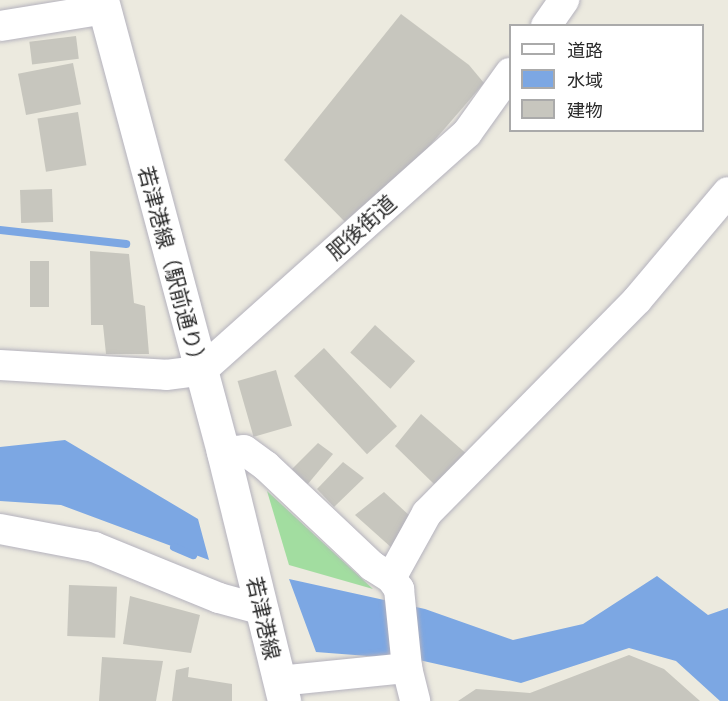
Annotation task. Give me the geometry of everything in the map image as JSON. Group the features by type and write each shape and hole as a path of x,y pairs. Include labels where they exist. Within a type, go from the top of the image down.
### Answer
{"main road":[{"name":"若津港線（駅前通り）","path":"103,5 244,535"},
{"name":"若津港線","path":"244,535 281,691"}],"street":[{"path":"547,24 564,0"},
{"path":"0,26 103,5"},
{"name":"肥後街道","path":"201,371 466,133 509,74"},
{"path":"415,701 407,668 395,584 427,513 637,300 728,192"},
{"path":"0,365 166,375 201,371"},
{"path":"223,452 244,450 266,465 372,566 395,584"},
{"path":"0,529 94,547 219,598 260,599"},
{"path":"281,691 407,668"}],"green space":[{"path":"267,491 373,589 289,565"}],"water":[{"path":"65,440 198,519 209,560 61,505 0,501 0,447"},
{"path":"657,576 708,615 728,608 728,701 720,701 676,661 629,648 521,683 419,660 316,652 289,579 425,609 513,640 583,624"}],"building":[{"path":"401,14 469,65 484,83 402,178 350,227 284,160"},
{"path":"76,36 79,59 32,65 29,42"},
{"path":"73,63 81,104 26,115 18,74"},
{"path":"78,112 86,165 46,172 38,118"},
{"path":"52,189 53,222 21,223 20,190"},
{"path":"90,251 129,254 134,303 145,306 149,354 106,354 103,325 91,325"},
{"path":"30,261 49,261 49,307 30,307"},
{"path":"375,325 415,361 390,389 350,352"},
{"path":"324,348 397,426 367,454 294,376"},
{"path":"276,370 292,426 254,437 238,381"},
{"path":"421,414 469,456 434,484 395,446"},
{"path":"318,443 333,454 307,485 292,469"},
{"path":"343,462 364,478 334,507 317,489"},
{"path":"384,492 411,517 393,549 355,515"},
{"path":"69,585 117,587 115,638 67,636"},
{"path":"130,596 200,615 191,653 123,644"},
{"path":"629,655 664,669 700,701 458,701 476,689 530,693"},
{"path":"102,657 163,661 156,701 99,701"},
{"path":"189,667 188,677 232,684 232,701 172,701 176,670"}],"waterway":[{"path":"0,230 126,244"},
{"path":"174,547 193,555"}]}
